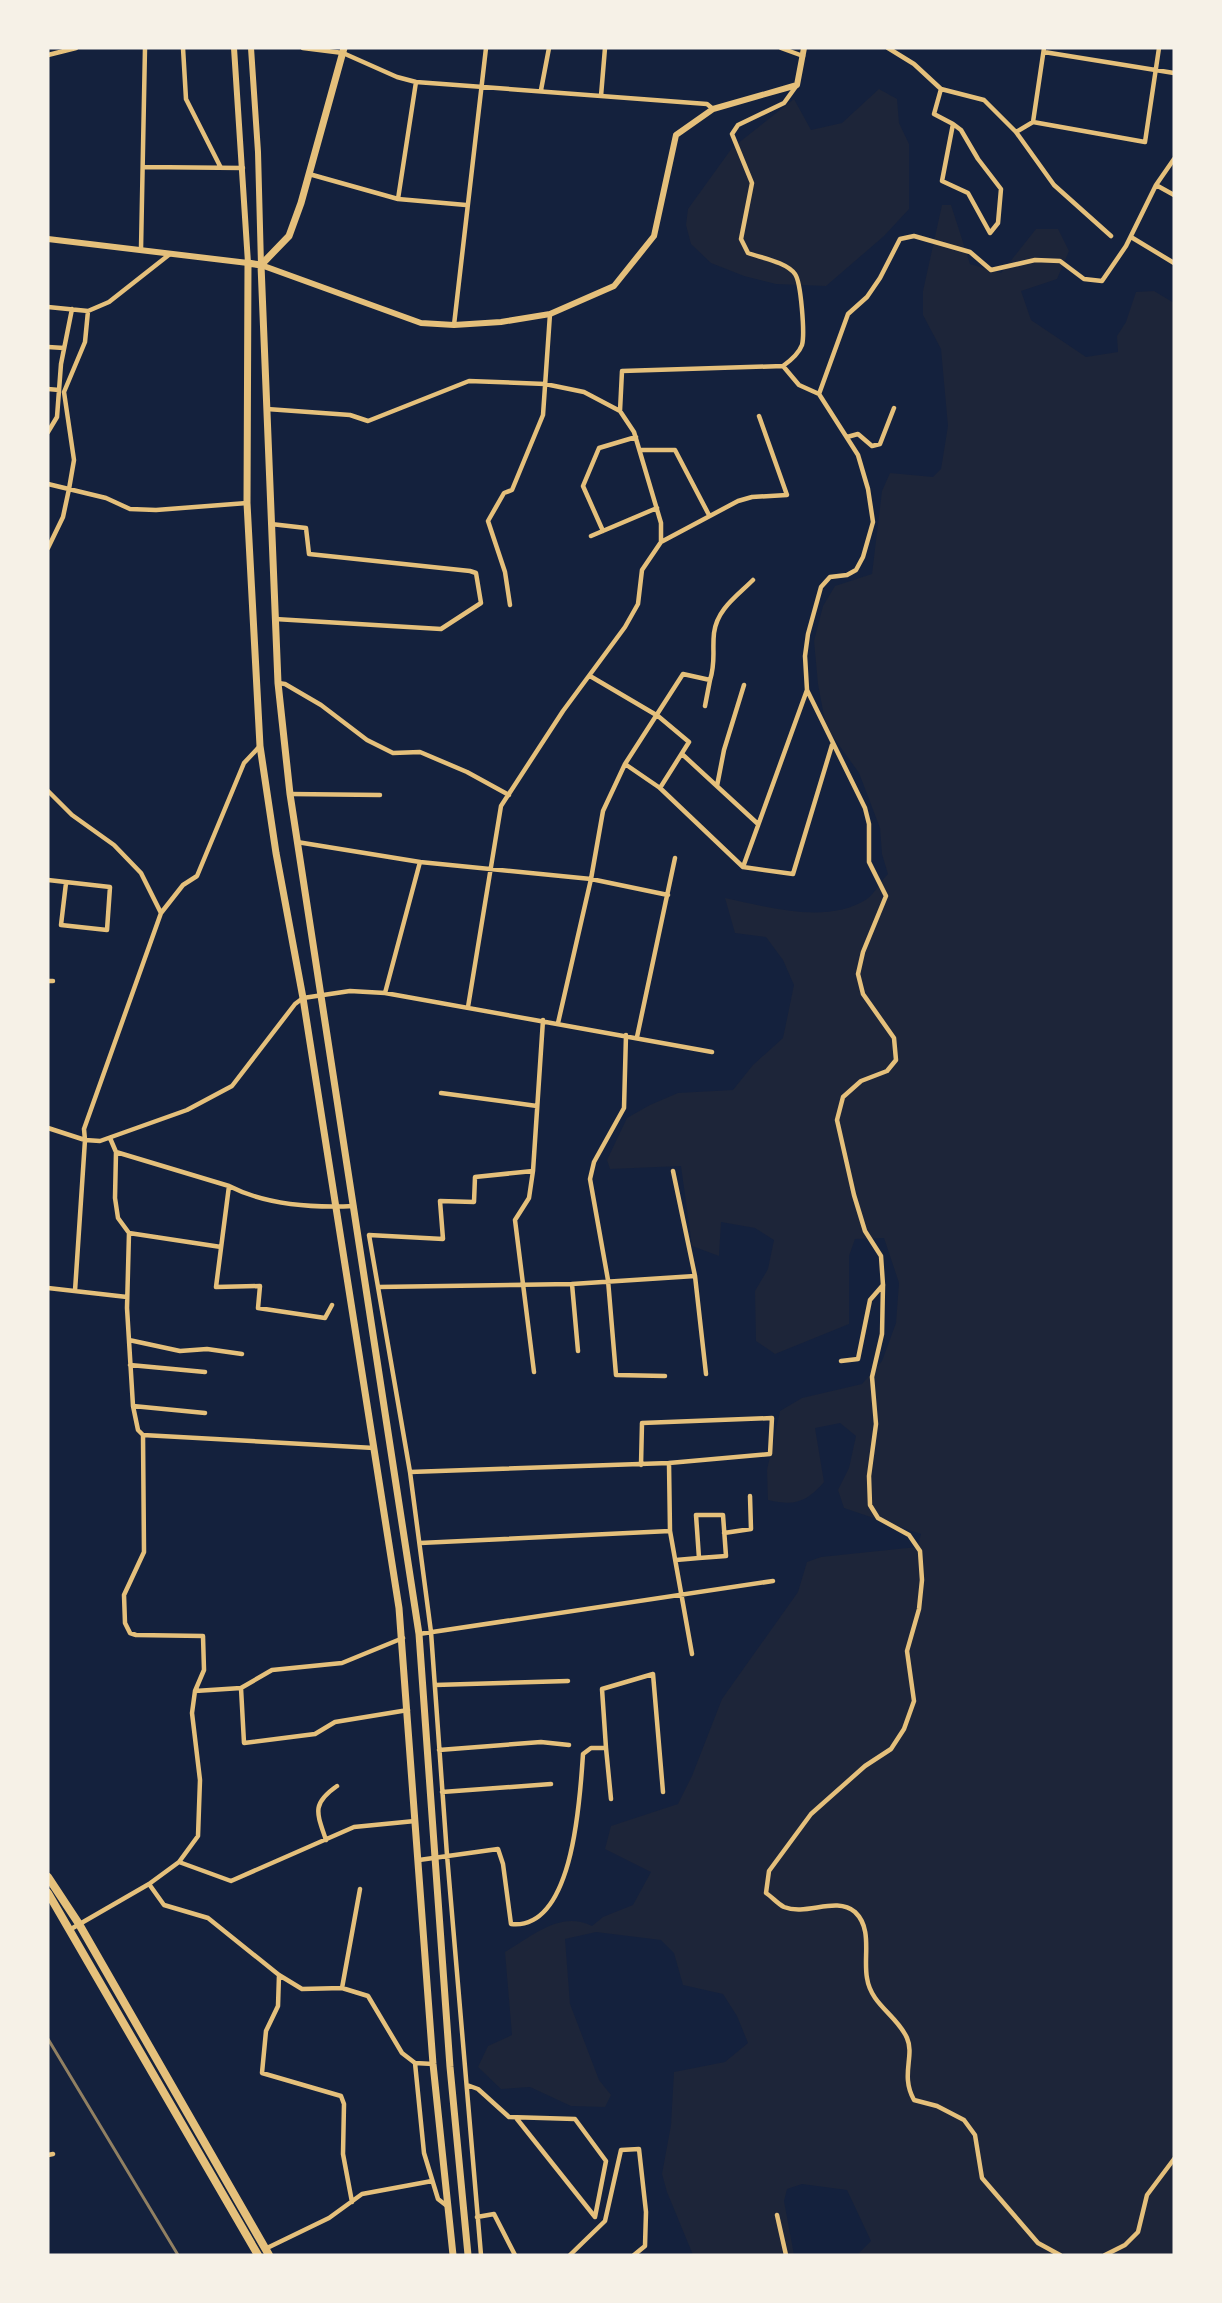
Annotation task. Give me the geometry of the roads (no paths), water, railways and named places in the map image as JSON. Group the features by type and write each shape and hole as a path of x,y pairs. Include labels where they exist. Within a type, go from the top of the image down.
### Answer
{"highway":[{"path":"48,1877 79,1924 267,2252"},
{"path":"48,1893 71,1929 258,2255"}],"main road":[{"path":"343,51 309,174 289,236 261,266 278,683 297,842 419,1634 450,2067 468,2255"},
{"path":"261,266 248,263 247,503 260,746 276,853 303,998 403,1638 433,2064 453,2255"}],"street":[{"path":"48,55 76,48"},
{"path":"141,249 145,48"},
{"path":"183,48 186,99 221,168"},
{"path":"48,239 248,263 234,48"},
{"path":"250,48 258,152 261,266 421,323 454,325 501,322 550,314 614,286 630,269 654,236 676,135 713,109 797,85"},
{"path":"303,48 343,51 397,77 416,82 706,104 713,109"},
{"path":"454,325 466,205 486,48"},
{"path":"541,90 549,48"},
{"path":"601,96 605,48"},
{"path":"781,48 803,56"},
{"path":"620,411 622,371 783,366 792,360 802,345 800,295 796,276 786,267 748,253 741,239 752,183 732,134 738,125 784,103 797,85 804,48"},
{"path":"888,48 914,64 941,89 984,100 1016,132 1054,185 1110,236"},
{"path":"1016,132 1033,122 1145,142 1159,48"},
{"path":"1033,122 1044,50 1174,73"},
{"path":"398,199 416,82"},
{"path":"941,89 934,114 953,124 961,130 978,159 1001,189 998,223 990,233 968,193 942,181 953,124"},
{"path":"819,394 848,314 874,287 900,239 914,236 970,252 991,270 1035,260 1060,261 1084,279 1102,281 1131,237 1156,185 1174,159"},
{"path":"144,167 243,168"},
{"path":"309,174 398,199 466,205"},
{"path":"1156,185 1174,195"},
{"path":"1131,237 1174,263"},
{"path":"48,307 88,311 109,302 171,253"},
{"path":"48,432 57,417 64,348 72,309"},
{"path":"48,548 63,517 74,460 64,392 85,342 88,311"},
{"path":"510,605 505,572 488,521 504,493 512,490 543,415 550,314"},
{"path":"48,346 64,348"},
{"path":"783,366 799,385 819,394 858,455 873,522 863,558 856,570 830,577 821,587 808,634 805,656 807,690 832,745 865,808 869,825 869,862 886,896 863,952 858,974 863,994 894,1038 896,1060 887,1071 861,1081 843,1096 837,1120 854,1195 865,1231 881,1256 882,1335 872,1377 876,1424 869,1476 870,1505 878,1518 909,1535 920,1551 922,1580 919,1609 907,1651 914,1701 904,1729 891,1749 865,1766 812,1814 769,1871 766,1893 783,1907 805,1911 839,1905 855,1912 865,1929 867,1979 874,1998 900,2024 909,2041 907,2088 914,2100 937,2106 964,2120 975,2134 982,2178 1038,2243 1060,2255"},
{"path":"267,409 350,415 368,421 469,381 545,384 584,392 620,411 636,437 661,523 661,542"},
{"path":"48,389 59,390"},
{"path":"847,437 858,434 872,446 880,444 894,408"},
{"path":"468,1007 501,806 638,604 642,570 661,542 709,515 752,496 788,495 759,416"},
{"path":"603,531 583,486 599,448 636,437"},
{"path":"640,450 675,450 709,515"},
{"path":"48,484 106,498 129,509 156,510 247,503"},
{"path":"591,536 657,508"},
{"path":"271,524 306,528 309,554 418,563 476,573 481,603 441,629 275,619"},
{"path":"705,706 716,660 714,632 723,609 753,580"},
{"path":"558,1023 591,879 603,811 625,764 683,674 710,680"},
{"path":"590,676 658,716 689,742 660,788"},
{"path":"278,683 293,688 321,705 367,740 393,753 420,752 466,772 509,795"},
{"path":"717,786 724,750 744,685"},
{"path":"743,867 807,690"},
{"path":"625,764 660,788 743,867 793,874 832,745"},
{"path":"75,1291 84,1128 161,912 183,885 197,876 244,763 260,746"},
{"path":"682,754 758,825"},
{"path":"48,790 72,815 114,845 141,873 161,912"},
{"path":"290,794 380,795"},
{"path":"297,842 420,862 591,879 668,895"},
{"path":"637,1036 675,858"},
{"path":"385,993 420,862"},
{"path":"48,880 110,887 107,930 61,925 66,883"},
{"path":"48,1128 85,1140 100,1142 187,1110 232,1086 295,1004 303,998 351,991 385,993 468,1007 637,1036 712,1052"},
{"path":"534,1372 515,1220 529,1198 533,1171 543,1020"},
{"path":"626,1035 624,1108 594,1162 590,1179 608,1280 616,1375 665,1376"},
{"path":"441,1093 537,1106"},
{"path":"71,1929 149,1884 179,1862 198,1836 200,1780 192,1713 195,1691 204,1670 203,1636 136,1635 130,1633 125,1623 124,1595 144,1552 143,1436 138,1430 133,1406 130,1365 127,1297 129,1233 118,1218 117,1152 110,1138"},
{"path":"117,1152 229,1186 246,1195 301,1205 354,1206"},
{"path":"481,2255 447,1856 431,1632 410,1472 369,1234 443,1239 440,1201 474,1202 475,1177 533,1171"},
{"path":"673,1171 695,1276 706,1374"},
{"path":"229,1186 216,1287 260,1286 258,1308 325,1318 332,1305"},
{"path":"129,1233 221,1247"},
{"path":"378,1287 572,1284 695,1276"},
{"path":"572,1284 578,1351"},
{"path":"841,1361 858,1359 870,1300 883,1285"},
{"path":"48,1288 127,1297"},
{"path":"129,1340 180,1351 207,1348 242,1354"},
{"path":"130,1365 205,1372"},
{"path":"133,1406 205,1413"},
{"path":"410,1472 641,1465 770,1454 772,1418 642,1423 641,1465"},
{"path":"143,1436 374,1448"},
{"path":"669,1463 670,1531 692,1654"},
{"path":"724,1533 751,1529 750,1496"},
{"path":"676,1560 726,1556 723,1515 696,1515 699,1558"},
{"path":"420,1543 670,1531"},
{"path":"419,1634 773,1581"},
{"path":"195,1691 241,1688 272,1670 342,1664 403,1638"},
{"path":"611,1799 602,1689 653,1674 663,1792"},
{"path":"435,1685 568,1681"},
{"path":"241,1688 244,1743 315,1734 335,1722 408,1710"},
{"path":"439,1750 541,1742 569,1745"},
{"path":"419,1860 498,1849 503,1864 511,1924 524,1926 547,1911 562,1885 574,1835 583,1754 591,1748 606,1748"},
{"path":"442,1792 551,1784"},
{"path":"326,1840 317,1812 322,1796 337,1786"},
{"path":"179,1862 231,1881 354,1827 415,1821"},
{"path":"149,1884 164,1905 208,1918 279,1975 302,1989 342,1988 368,1996 402,2054 415,2063 433,2064"},
{"path":"342,1988 360,1889"},
{"path":"279,1975 278,2006 266,2031 262,2073 341,2096 344,2104 343,2154 352,2202"},
{"path":"415,2063 424,2153 438,2199 448,2206"},
{"path":"467,2085 478,2088 509,2117 575,2119 606,2161 595,2217 517,2119"},
{"path":"570,2255 604,2221 621,2150 639,2149 646,2212 645,2246 634,2255"},
{"path":"1105,2255 1125,2245 1138,2232 1147,2194 1174,2159"},
{"path":"267,2252 329,2218 362,2194 432,2181"},
{"path":"477,2217 494,2214 515,2255"},
{"path":"777,2215 786,2255"}],"railway":[{"path":"48,2039 178,2255"}]}
